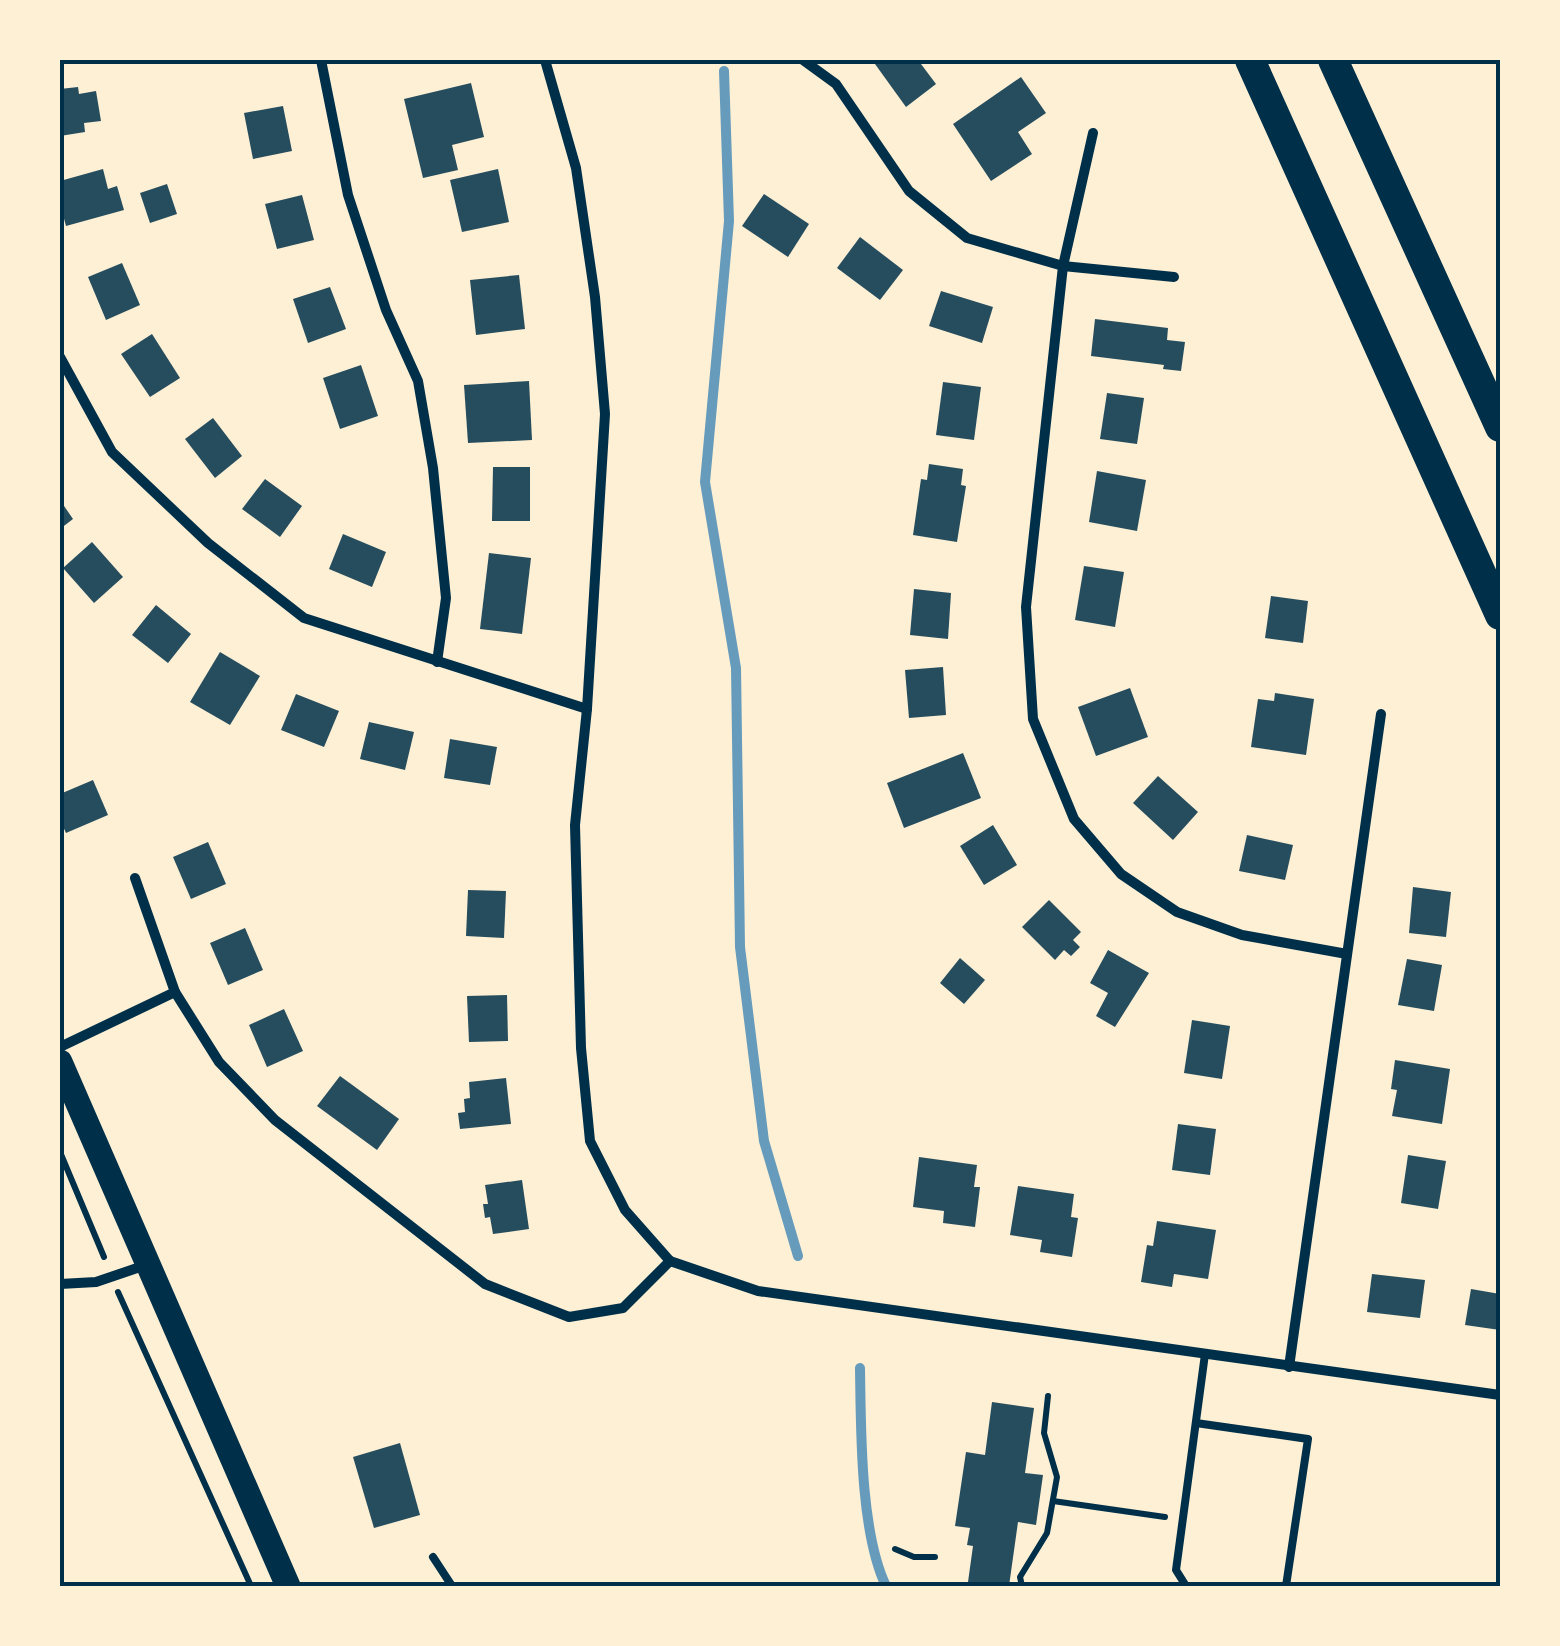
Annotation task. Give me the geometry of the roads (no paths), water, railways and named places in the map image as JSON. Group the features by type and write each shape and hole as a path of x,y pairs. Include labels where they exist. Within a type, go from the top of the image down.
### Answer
{"highway":[{"path":"1250,60 1500,615"},
{"path":"1332,60 1500,427"}],"main road":[{"path":"60,1062 288,1586"}],"street":[{"path":"322,60 348,195 386,310 418,381 433,468 446,598 437,662"},
{"path":"545,60 576,168 595,297 605,414 587,709 575,825 576,935 580,1048 590,1142 625,1210 670,1261 758,1291 1500,1395"},
{"path":"804,60 836,84 909,192 967,238 1062,266 1174,277"},
{"path":"1093,133 1062,266 1026,607 1033,719 1074,819 1121,874 1177,912 1242,935 1346,954"},
{"path":"60,357 112,452 208,543 304,618 587,709"},
{"path":"1289,1367 1381,714"},
{"path":"134,878 175,992 219,1062 275,1120 485,1284 569,1317 623,1308 670,1261"},
{"path":"60,1047 175,992"},
{"path":"60,1284 96,1282 150,1264"}],"lane":[{"path":"1186,1586 1176,1570 1206,1354"},
{"path":"1196,1423 1308,1439 1286,1586"},
{"path":"433,1558 452,1586"}],"waterway":[{"path":"724,71 729,221 705,482 736,668 740,947 764,1141 798,1256"},
{"path":"860,1368 867,1509 877,1564 886,1586"}]}
